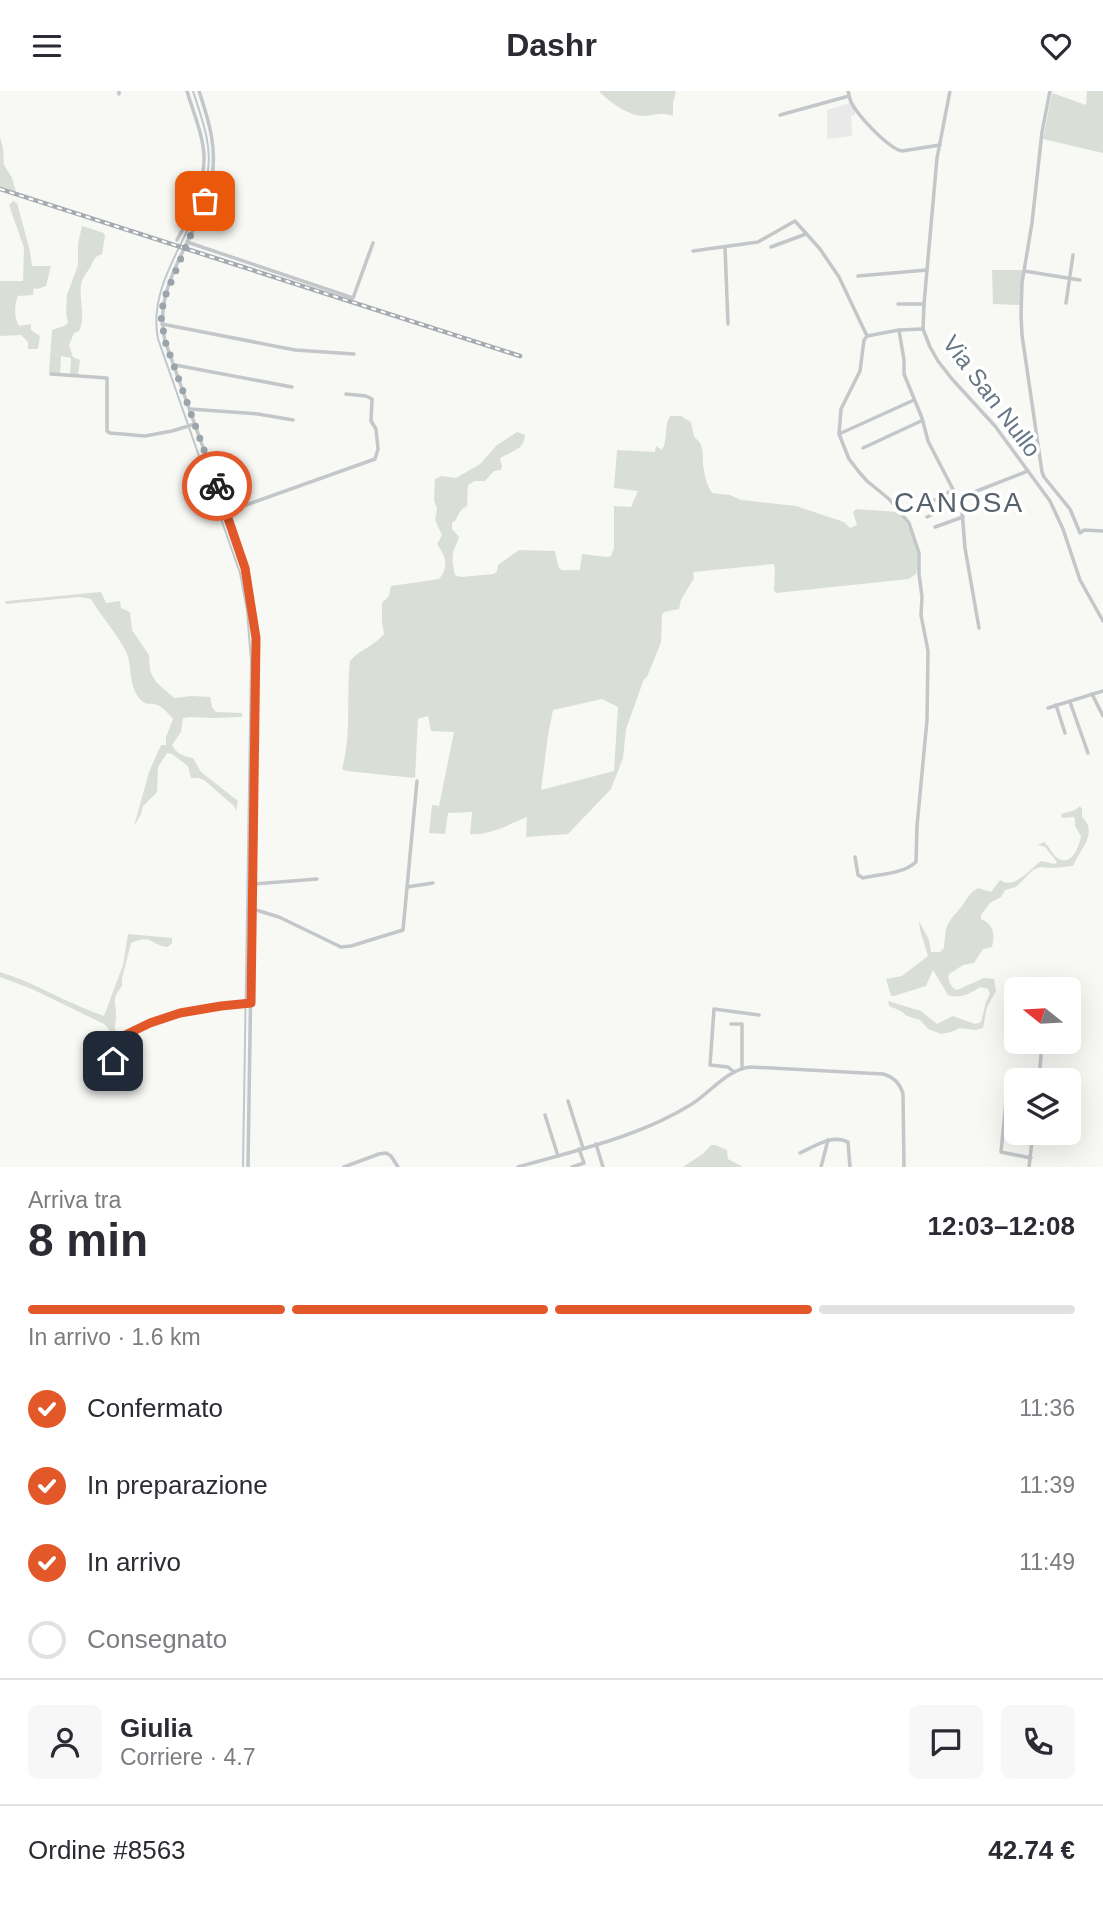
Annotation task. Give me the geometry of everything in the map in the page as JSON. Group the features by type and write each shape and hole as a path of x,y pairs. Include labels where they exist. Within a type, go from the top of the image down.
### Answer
{"street":[{"path":"177,240 197,195 203,170 202,146 187,91"},
{"path":"200,91 211,129 213,170 209,190 164,299 162,324 165,341 245,568 256,638 248,1167"},
{"name":"Via San Nullo","path":"950,91 940,145 923,329 938,361 995,426 1056,512 1080,580 1103,621"},
{"path":"1050,91 1024,271 1021,324 1042,472 1070,509 1080,533 1084,530 1103,531"},
{"path":"779,115 848,93 857,111 897,150 940,145"},
{"path":"693,251 763,240 795,221 820,249 839,277 867,336"},
{"path":"771,247 806,234"},
{"path":"187,242 353,298 373,243"},
{"path":"725,247 728,324"},
{"path":"1066,303 1073,255"},
{"path":"858,276 927,270"},
{"path":"1024,271 1080,280"},
{"path":"898,304 924,304"},
{"path":"162,324 295,350 354,354"},
{"path":"855,857 858,875 863,878 902,870 916,862 927,720 928,651 922,625 919,553 911,527 889,499 859,472 849,459 839,434 841,409 860,371 864,340 867,336 923,329"},
{"path":"899,330 904,374 928,441 959,501 979,628"},
{"path":"175,365 292,387"},
{"path":"51,374 107,378 106,419 107,431 110,433 145,436 172,432 194,424"},
{"path":"226,512 375,459 379,449 376,429 371,421 372,400 369,397 345,394"},
{"path":"839,434 914,399"},
{"path":"190,408 293,420"},
{"path":"863,448 922,420"},
{"path":"927,517 959,501 960,496 1028,471"},
{"path":"918,509 953,490"},
{"path":"934,527 963,517"},
{"path":"1048,708 1103,691"},
{"path":"1092,694 1103,716"},
{"path":"1070,701 1088,753"},
{"path":"1056,705 1065,733"},
{"path":"253,909 279,917 336,946 346,948 403,930 417,781"},
{"path":"253,884 317,879"},
{"path":"407,887 433,883"},
{"path":"108,1067 113,1061 119,1038 150,1023 180,1013 251,1003"},
{"path":"734,1072 728,1067 710,1065 713,1009 759,1015"},
{"path":"731,1024 742,1024 742,1069"},
{"path":"1040,1068 1041,1055"},
{"path":"518,1167 636,1132 689,1105 734,1072 751,1067 883,1074 893,1078 903,1094 904,1167"},
{"path":"568,1101 584,1163 572,1167"},
{"path":"545,1115 558,1156"},
{"path":"1004,1122 1001,1152 1031,1158"},
{"path":"800,1153 828,1140 842,1139 848,1142 850,1167"},
{"path":"821,1167 828,1140"},
{"path":"596,1144 603,1167"},
{"path":"1029,1167 1032,1145"},
{"path":"344,1167 382,1153 394,1158 398,1167"}],"shaded area":[{"path":"599,91 676,91 673,116 632,114"},
{"path":"1087,91 1103,91 1103,153 1043,139 1052,93 1086,105"},
{"path":"850,103 855,109 855,115 851,116 852,136 827,139 827,110"},
{"path":"0,137 4,165 16,192 0,187"},
{"path":"13,201 17,203 32,266 51,266 46,286 34,288 33,295 18,296 16,303 17,323 19,326 31,324 31,330 40,336 38,349 28,349 28,342 21,335 0,336 0,281 23,281 24,248 9,205"},
{"path":"82,226 104,233 105,236 102,254 97,256 82,280 81,325 69,345 73,357 80,360 78,375 70,375 71,358 61,356 60,374 49,373 52,330 68,323 67,295 78,265 78,244"},
{"path":"992,270 1023,270 1020,305 993,304"},
{"path":"670,416 681,416 691,422 694,437 701,444 705,476 712,493 730,495 741,500 796,506 844,522 850,528 857,525 853,512 856,509 899,512 915,541 916,574 909,579 776,593 773,564 693,572 694,578 681,600 679,609 664,612 662,615 661,642 626,729 623,758 611,789 568,834 526,837 527,817 491,831 470,834 472,812 448,813 445,834 429,833 432,805 439,806 454,732 431,731 428,716 418,719 415,778 342,769 348,729 350,661 384,634 382,603 389,596 391,586 439,579 444,569 444,557 437,544 442,535 435,520 435,479 441,476 456,478 480,464 497,445 517,432 525,435 520,447 500,458 501,470 494,471 485,481 475,481 468,485 467,506 452,523 452,529 459,537 453,554 455,575 461,577 494,574 498,565 519,550 555,551 560,569 580,570 582,554 611,556 614,548 614,506 631,507 638,491 614,488 617,450 655,452 656,446 662,450","holes":["602,699 618,707 614,771 541,790 553,710"]},
{"path":"101,592 106,603 120,601 121,608 130,612 132,630 149,655 150,671 156,682 174,698 210,697 216,712 242,713 242,717 183,718 181,732 172,745 181,754 193,758 201,772 238,801 236,811 234,806 204,780 191,778 188,766 167,753 158,767 157,792 143,806 134,826 149,772 161,745 166,745 173,719 161,707 144,702 138,697 133,687 127,654 91,599 79,597 7,604 5,602"},
{"path":"1080,806 1082,817 1089,829 1073,866 1040,867 1033,870 1016,887 1005,890 1001,897 990,903 981,919 989,924 992,930 992,947 983,949 974,963 963,965 949,974 950,983 957,990 984,978 994,979 996,991 987,1007 983,1028 960,1028 941,1034 928,1029 920,1020 889,1006 888,1001 921,1011 937,1024 953,1016 975,1024 981,1022 990,994 988,989 980,987 965,995 948,995 933,970 926,986 891,996 886,979 902,976 928,956 919,921 929,940 931,952 940,952 944,948 946,929 950,921 975,890 978,888 991,892 1000,880 1011,883 1016,881 1041,861 1055,864 1057,862 1045,847 1038,845 1044,842 1060,860 1073,856 1081,836 1075,826 1074,817 1062,818 1061,814"},
{"path":"128,934 172,938 172,943 168,947 143,939 131,943 122,986 115,998 115,1030 121,1035 114,1040 104,1024 32,989 0,977 0,972 104,1016 123,965"},
{"path":"711,1145 727,1150 728,1159 743,1167 683,1167"}],"waterway":[{"path":"193,91 207,140 208,170 196,213 167,274 156,317 158,339 240,573 247,611 251,660 243,1167"}],"railway":[{"path":"0,189 520,356"}],"way so far":[{"path":"205,201 167,289 161,316 165,341 217,486"}],"district":[{"name":"CANOSA","path":"959,502"}],"route":[{"path":"113,1061 119,1038 150,1023 180,1013 251,1003 256,638 245,568 217,486"}]}
